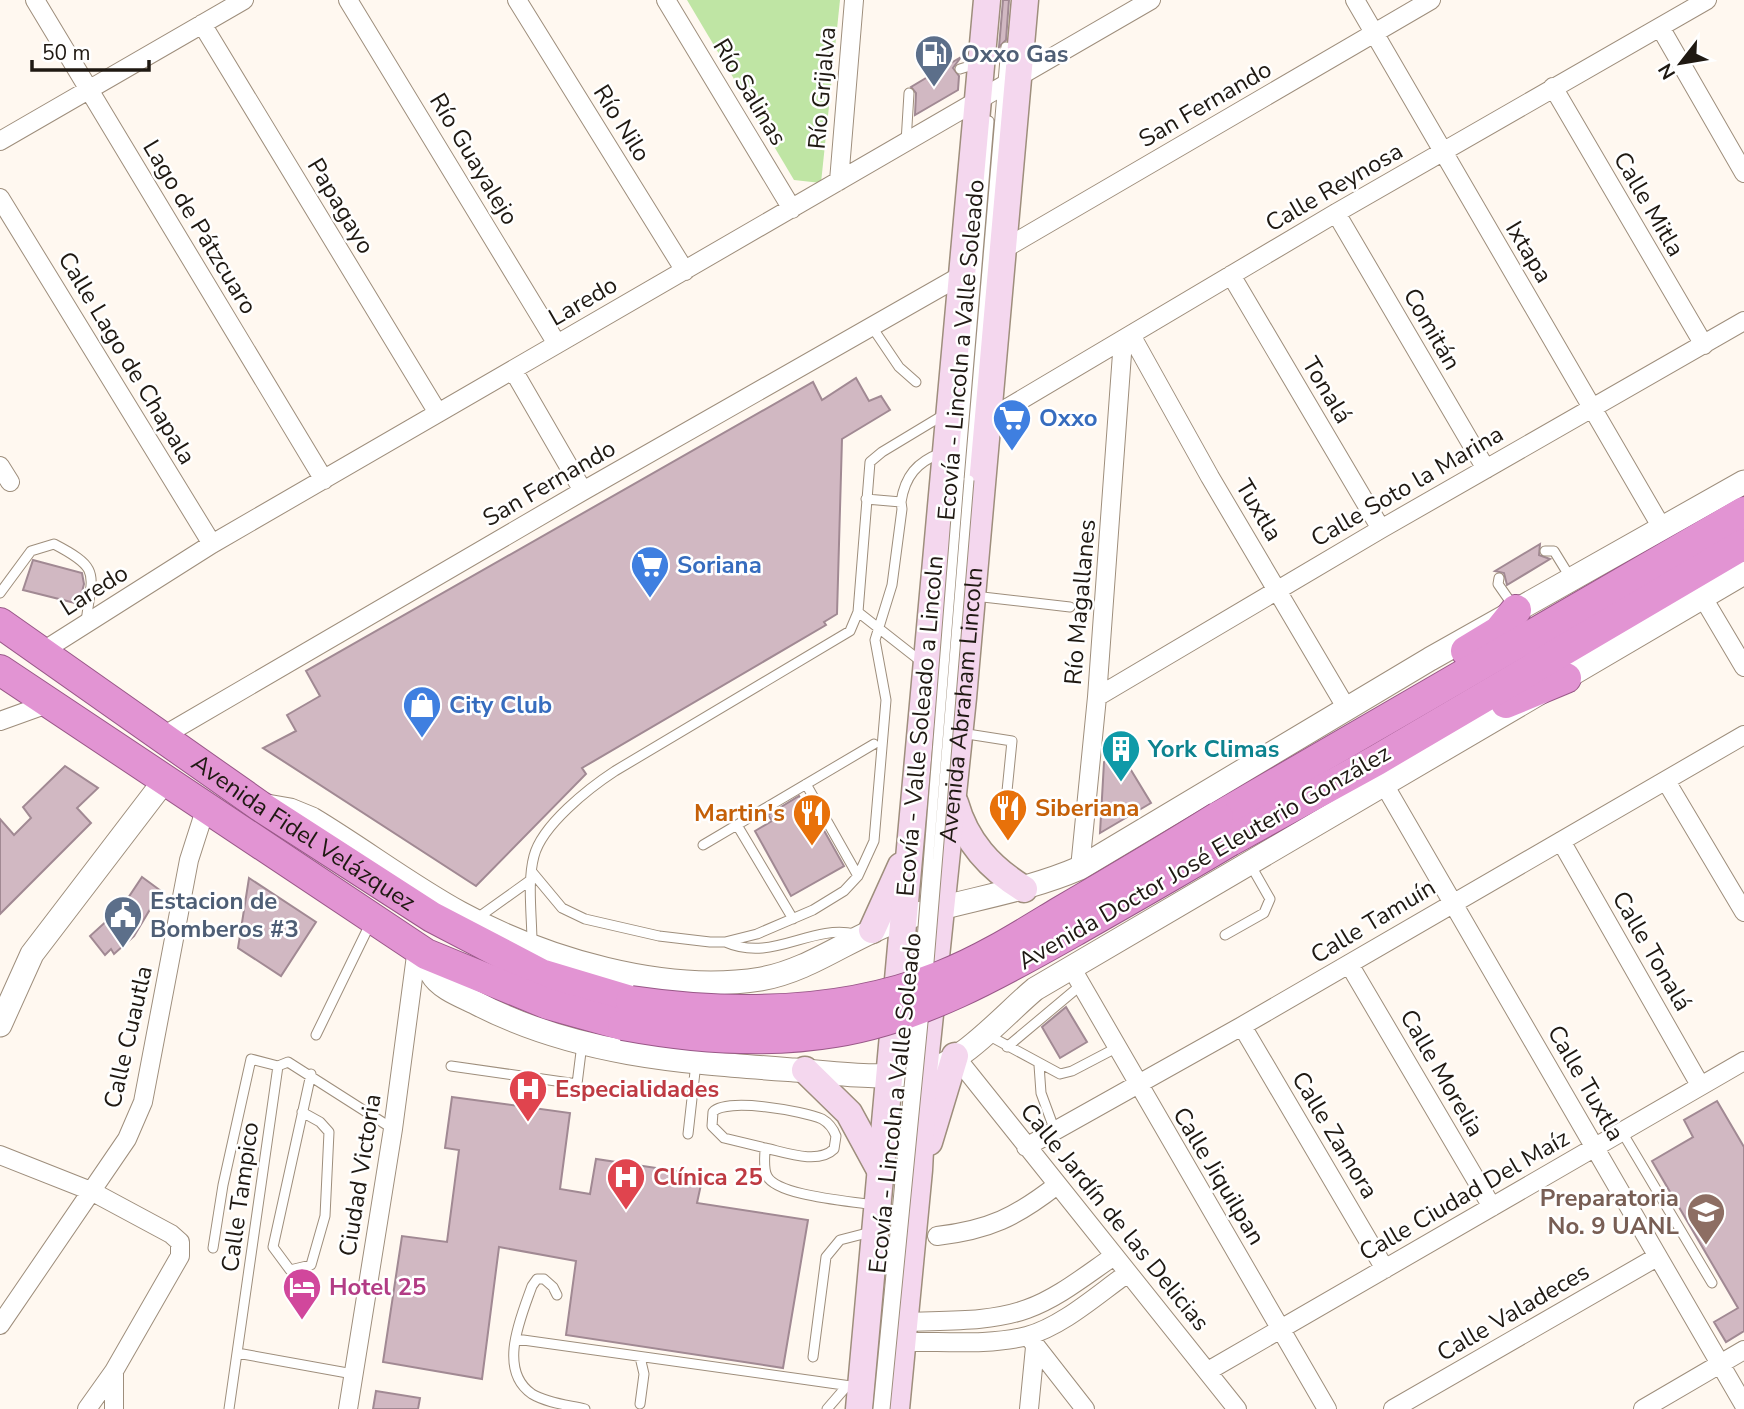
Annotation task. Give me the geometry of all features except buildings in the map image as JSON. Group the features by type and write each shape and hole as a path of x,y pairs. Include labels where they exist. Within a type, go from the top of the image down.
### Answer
{"highway":[{"name":"Avenida Doctor José Eleuterio González","path":"627,1013 787,1009 877,996 914,985 989,953 1224,829 1393,713 1744,512"},
{"name":"Avenida Doctor José Eleuterio González","path":"1224,829 1381,773 1744,544"},
{"path":"1393,713 1411,688 1499,632 1516,610"},
{"name":"Avenida Fidel Velázquez","path":"0,623 260,806 392,892 511,961 627,1013"},
{"name":"Avenida Fidel Velázquez","path":"0,670 422,951 548,1004 627,1013"},
{"path":"1381,773 1532,690 1566,678"}],"main road":[{"path":"855,1394 877,1218 962,275 990,75 987,0"},
{"name":"Avenida Abraham Lincoln","path":"897,1409 919,1170 924,1072 963,698 1004,249 990,75 1025,0"},
{"path":"927,674 937,697 963,698"},
{"path":"921,731 941,720 959,733"},
{"path":"952,794 960,820 976,848 1005,877 1024,889"},
{"path":"866,933 911,845"},
{"path":"919,1170 955,1056"},
{"path":"805,1070 849,1114 880,1170"}],"street":[{"name":"Lago de Pátzcuaro","path":"34,0 324,480"},
{"path":"0,141 244,0"},
{"name":"Río Guayalejo","path":"348,0 557,344"},
{"name":"Río Nilo","path":"517,0 685,271"},
{"name":"Río Salinas","path":"666,0 792,209"},
{"name":"Río Grijalva","path":"839,181 854,0"},
{"name":"Laredo","path":"43,651 212,544 906,142 990,75 1151,0"},
{"name":"Ixtapa","path":"1355,0 1662,528"},
{"name":"San Fernando","path":"1004,249 1431,0"},
{"name":"Calle Reynosa","path":"987,420 1231,275 1707,0"},
{"name":"Papagayo","path":"202,24 438,414"},
{"path":"1660,27 1744,173"},
{"name":"Calle Mitla","path":"1553,88 1704,345"},
{"name":"Calle Lago de Chapala","path":"0,198 212,544"},
{"name":"Comitán","path":"1336,214 1486,469"},
{"name":"San Fernando","path":"163,736 583,491 962,275"},
{"name":"Tonalá","path":"1231,275 1381,529"},
{"name":"Calle Soto la Marina","path":"1097,697 1381,529 1744,321"},
{"name":"Tuxtla","path":"1127,337 1347,709"},
{"name":"Río Magallanes","path":"1080,868 1127,337"},
{"path":"513,370 583,491"},
{"path":"0,466 10,482"},
{"path":"260,806 290,810 312,819 474,920 532,947 665,979 736,981 787,972 903,918 1024,889 1080,868 1516,610 1744,482"},
{"path":"1566,678 1744,573"},
{"path":"1702,596 1744,667"},
{"path":"0,722 50,703"},
{"name":"Calle Tamuín","path":"1026,1147 1242,1027 1744,735"},
{"path":"422,951 432,974 454,992 521,1026 582,1044 631,1055 695,1063 890,1075 924,1072 955,1056 1035,989 1076,976 1250,864 1381,773"},
{"name":"Calle Tuxtla","path":"1381,773 1452,903 1744,1405"},
{"path":"0,1025 21,975 38,945 165,780"},
{"path":"1667,781 1744,912"},
{"name":"Calle Cuautla","path":"0,1325 127,1139 143,1102 189,860 206,807"},
{"name":"Calle Tonalá","path":"1561,841 1700,1085"},
{"name":"Ciudad Victoria","path":"348,1409 422,951"},
{"name":"Calle Morelia","path":"1349,964 1492,1206"},
{"name":"Calle Jiquilpan","path":"1076,976 1327,1409"},
{"name":"Calle Zamora","path":"1242,1027 1385,1269"},
{"name":"Calle Jardín de las Delicias","path":"955,1056 1237,1409"},
{"name":"Calle Ciudad Del Maíz","path":"1208,1371 1744,1061"},
{"path":"0,1155 91,1192 171,1234 180,1242 180,1256 114,1371 87,1409"},
{"path":"937,1236 991,1226 1021,1212 1057,1185"},
{"path":"903,1332 1024,1311 1055,1296 1114,1256"},
{"name":"Calle Valadeces","path":"1393,1409 1657,1257"},
{"path":"903,1332 982,1340 1032,1341 1128,1273"},
{"path":"1055,1296 1066,1316"},
{"path":"982,1318 982,1340"},
{"path":"1029,1409 1032,1341"},
{"path":"1032,1341 1085,1409"},
{"path":"1643,1409 1744,1350"},
{"path":"114,1371 114,1409"}],"lane":[{"path":"990,75 1006,47"},
{"name":"Ecovía - Valle Soleado a Lincoln","path":"878,1409 964,480 990,75"},
{"path":"906,142 909,93"},
{"path":"872,327 899,367 916,382"},
{"path":"532,947 532,876 534,855 541,842 591,787 850,631 858,612 867,469 874,458 950,411"},
{"path":"532,876 562,908 585,919 659,936 725,942 757,934 793,919 831,900 858,876 874,841 885,730 884,683 875,650 897,557 901,502 906,481 916,466 946,452"},
{"name":"Ecovía - Lincoln a Valle Soleado","path":"885,1409 934,915 964,480"},
{"path":"866,499 901,502"},
{"path":"0,593 31,551 54,544 84,559 92,573 86,624"},
{"path":"1545,551 1554,551 1570,579"},
{"path":"1499,578 1500,588 1516,610"},
{"path":"972,596 1070,607"},
{"path":"858,612 880,626 927,674"},
{"path":"959,733 1012,741 1004,821"},
{"path":"703,845 874,744"},
{"path":"806,784 858,876"},
{"path":"737,825 793,919"},
{"path":"1224,935 1264,913 1270,899 1250,864"},
{"path":"474,920 532,876"},
{"path":"316,1035 373,918"},
{"path":"725,942 738,948 761,950 832,933 866,933"},
{"path":"1007,1047 1076,976"},
{"path":"984,1033 1060,1074 1072,1071 1116,1048"},
{"path":"451,1066 577,1084 582,1044"},
{"path":"213,1248 223,1185 251,1059 278,1066 288,1062 311,1074 393,1129"},
{"path":"688,1134 695,1063"},
{"path":"1040,1065 1041,1093 1055,1131"},
{"name":"Calle Tampico","path":"229,1409 278,1066"},
{"path":"302,1112 320,1122 329,1132 326,1216 311,1265 290,1270 273,1247 302,1112 311,1074"},
{"path":"725,1104 807,1115 827,1122 836,1136 834,1149 825,1155 807,1156 765,1148 718,1135 712,1126 713,1112 725,1104"},
{"path":"1622,1132 1712,1283"},
{"path":"765,1148 768,1178 782,1188 877,1218"},
{"path":"813,1357 829,1250 840,1240 877,1218"},
{"path":"557,1295 550,1283 537,1279 516,1339 514,1368 527,1390 540,1398 585,1409"},
{"path":"516,1339 855,1394"},
{"path":"237,1353 353,1374"},
{"path":"640,1357 645,1374 640,1404"},
{"path":"827,1409 855,1394"}],"green space":[{"path":"687,0 840,0 821,183 794,180"}],"place":[{"name":"Oxxo Gas","path":"934,88"},
{"name":"Oxxo","path":"1012,452"},
{"name":"Soriana","path":"650,599"},
{"name":"City Club","path":"422,739"},
{"name":"York Climas","path":"1121,783"},
{"name":"Siberiana","path":"1008,842"},
{"name":"Martin's","path":"812,847"},
{"name":"Estacion de Bomberos #3","path":"123,949"},
{"name":"Especialidades","path":"528,1123"},
{"name":"Clínica 25","path":"626,1211"},
{"name":"Preparatoria No. 9 UANL","path":"1706,1246"},
{"name":"Hotel 25","path":"302,1321"}]}
